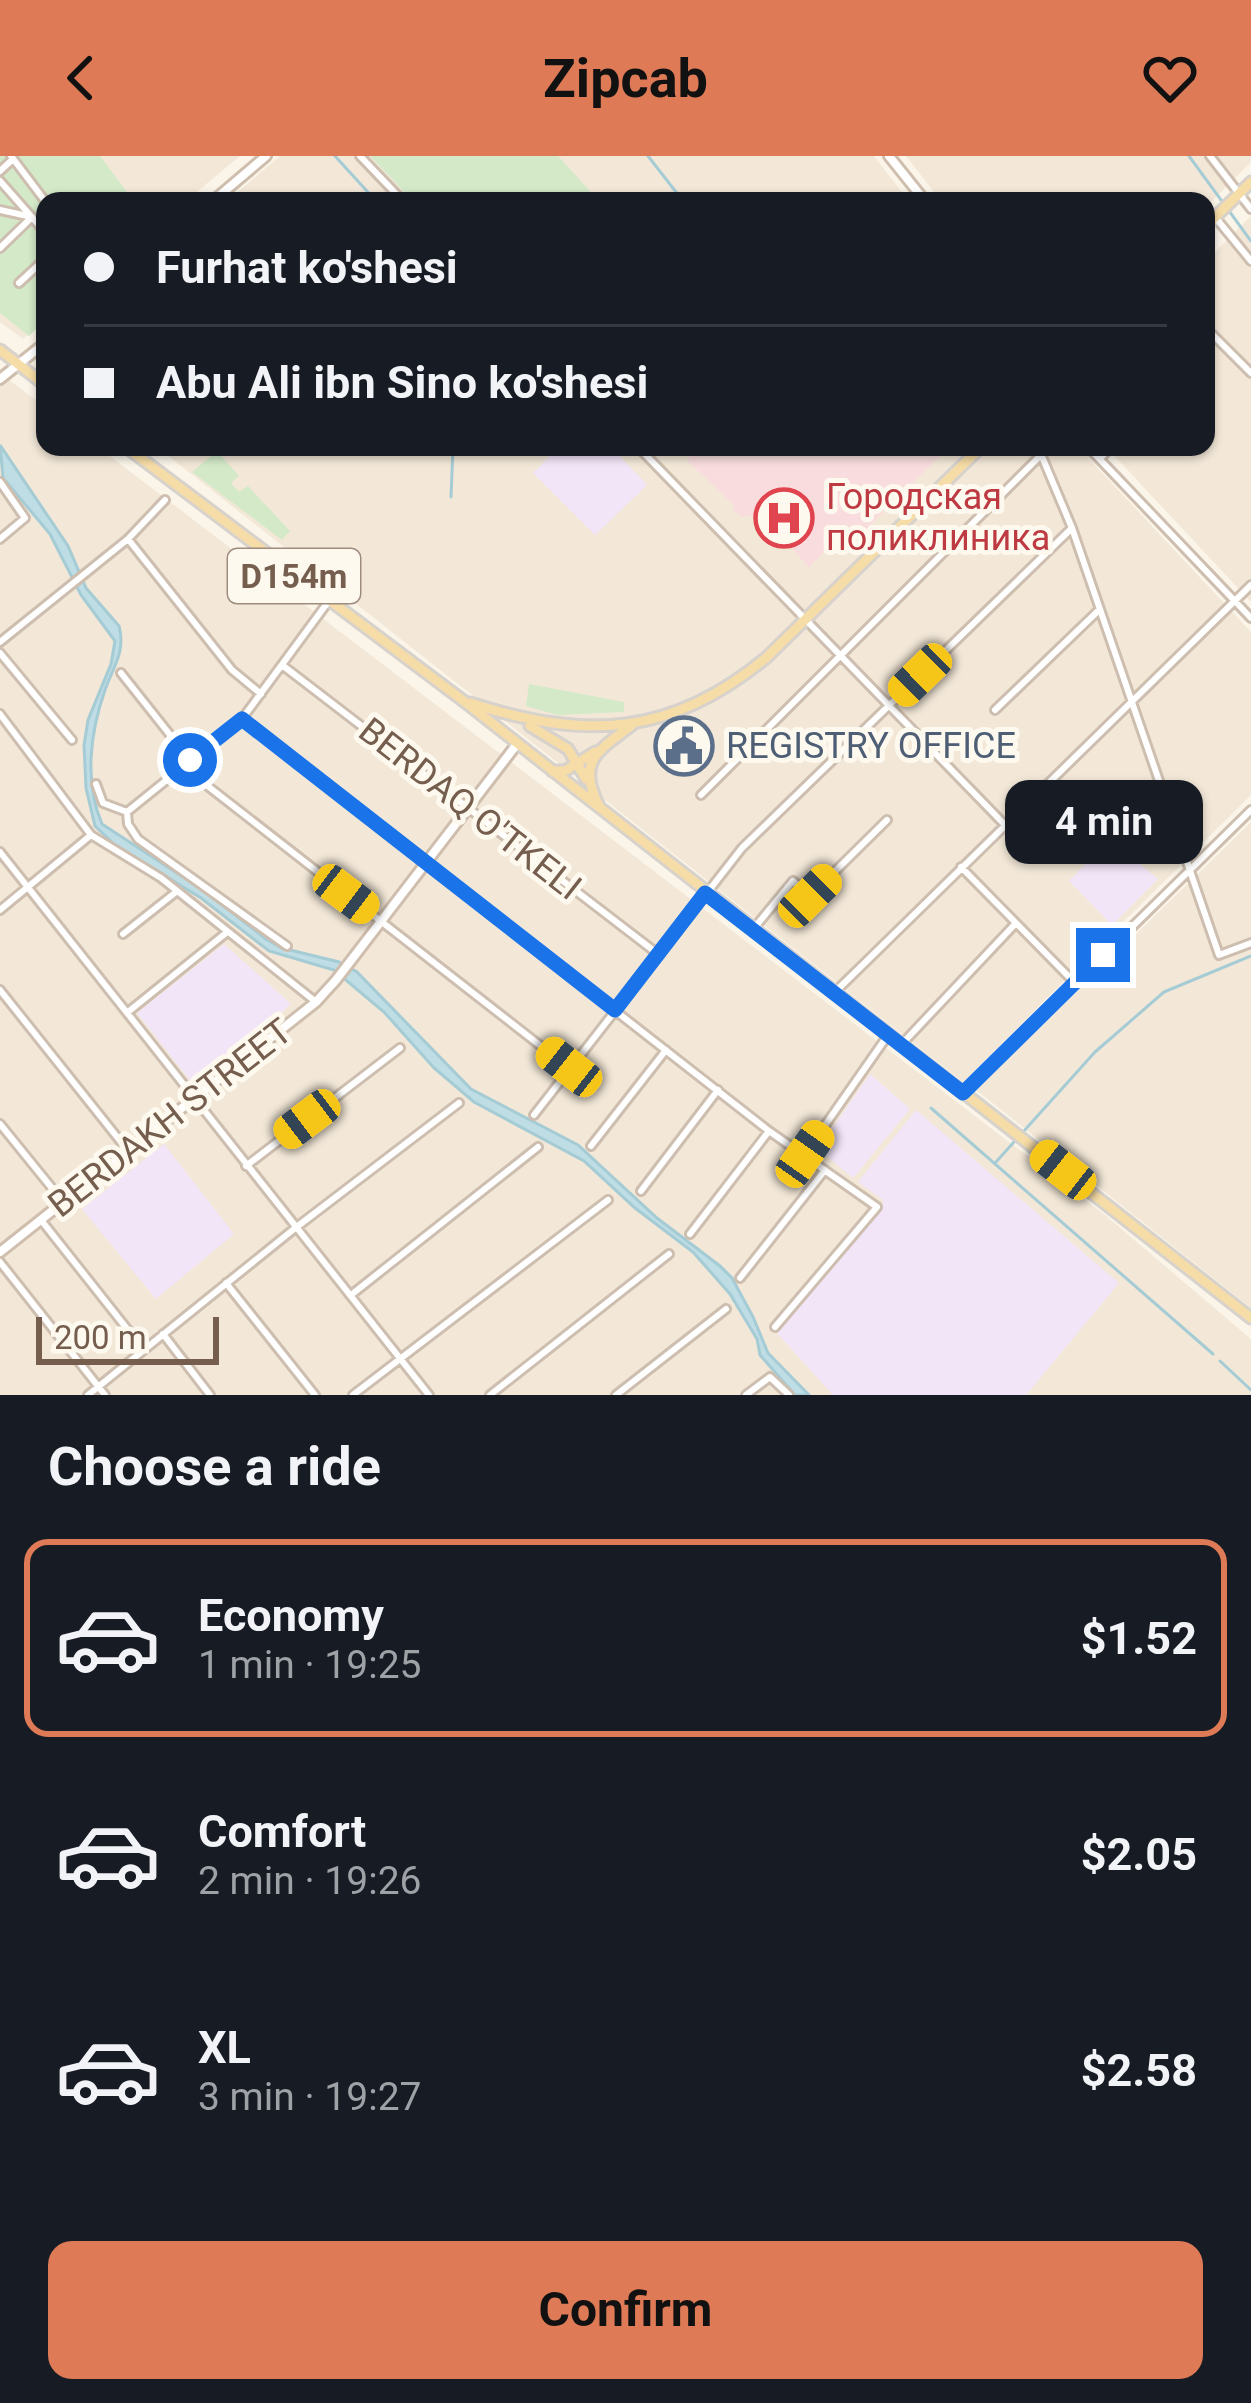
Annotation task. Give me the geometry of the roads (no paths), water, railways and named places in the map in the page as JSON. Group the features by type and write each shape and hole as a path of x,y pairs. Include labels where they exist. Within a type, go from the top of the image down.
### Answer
{"main road":[{"path":"1215,217 1251,182"},
{"path":"0,350 36,378"},
{"name":"D154m","path":"138,456 465,702 1251,1318"},
{"path":"517,744 539,730 634,724 702,702 738,680 806,620 972,456"},
{"path":"465,702 563,726"},
{"path":"512,717 568,749 602,811"},
{"path":"552,771 566,771 634,724"},
{"path":"589,784 591,762 600,749"}],"street":[{"path":"224,192 266,156"},
{"path":"360,156 394,192"},
{"path":"889,156 918,192"},
{"path":"1210,156 1236,197 1251,209"},
{"path":"0,171 12,158 38,192"},
{"path":"0,181 36,222"},
{"path":"0,210 32,217"},
{"path":"0,248 32,217"},
{"path":"1215,221 1251,262"},
{"path":"20,283 36,268"},
{"path":"1215,339 1251,373"},
{"path":"0,380 36,350"},
{"path":"647,456 1004,824"},
{"path":"1097,456 1251,618"},
{"path":"701,795 1040,457 1072,528 1219,955 1251,943"},
{"path":"0,482 26,518 0,539"},
{"path":"0,642 128,539 165,500"},
{"path":"534,1115 742,848 1072,528"},
{"path":"128,539 232,670 261,694"},
{"path":"834,993 1251,585"},
{"path":"127,812 242,719 328,602"},
{"path":"995,710 1100,610"},
{"path":"0,653 72,740"},
{"name":"BERDAQ O'TKELI","path":"282,664 658,954"},
{"path":"121,673 190,760"},
{"path":"0,714 91,836 161,878 316,1002"},
{"path":"242,719 770,1131 877,1207 775,1327"},
{"name":"BERDAKH STREET","path":"0,1252 316,1002 517,744"},
{"path":"182,766 569,1067"},
{"path":"96,784 103,802 127,812"},
{"path":"963,1093 1251,810"},
{"path":"127,812 128,824 138,839 287,946"},
{"path":"752,930 793,881 810,896 886,820"},
{"path":"0,910 91,836"},
{"path":"0,852 429,1395"},
{"path":"961,866 1074,982"},
{"path":"123,934 176,892"},
{"path":"901,1045 1016,923"},
{"path":"128,1012 226,933"},
{"path":"0,990 129,1152"},
{"path":"805,1154 888,1035"},
{"path":"245,1166 400,1048"},
{"path":"591,1146 666,1050"},
{"path":"641,1191 718,1090"},
{"path":"88,1395 459,1103"},
{"path":"0,1124 64,1203"},
{"path":"690,1234 770,1131"},
{"path":"351,1295 538,1147"},
{"path":"740,1278 825,1170"},
{"path":"353,1395 608,1200"},
{"path":"41,1220 144,1350"},
{"path":"490,1395 669,1254"},
{"path":"0,1262 105,1395"},
{"path":"226,1283 315,1395"},
{"path":"616,1395 726,1309"},
{"path":"163,1334 211,1395"},
{"path":"746,1395 770,1377 789,1395"}],"water":[{"path":"0,445 68,546 86,588 119,626 120,652 100,706 91,757 102,824 203,890 266,939 357,972 471,1089 578,1145 657,1218 732,1278 768,1353 809,1395 795,1395 760,1355 757,1339 730,1294 693,1252 584,1161 474,1102 434,1068 384,1012 334,970 269,951 201,898 115,845 95,826 86,788 84,745 115,641 81,595 50,534 3,478"}],"waterway":[{"path":"335,156 368,192"},
{"path":"648,156 676,192"},
{"path":"1189,156 1251,241"},
{"path":"451,497 453,456"},
{"path":"996,1162 1095,1052 1164,992 1251,956"},
{"path":"931,1108 1213,1354"},
{"path":"1220,1361 1251,1390"}],"place":[{"name":"Городская поликлиника","path":"784,518"},
{"name":"REGISTRY OFFICE","path":"684,746"}]}
